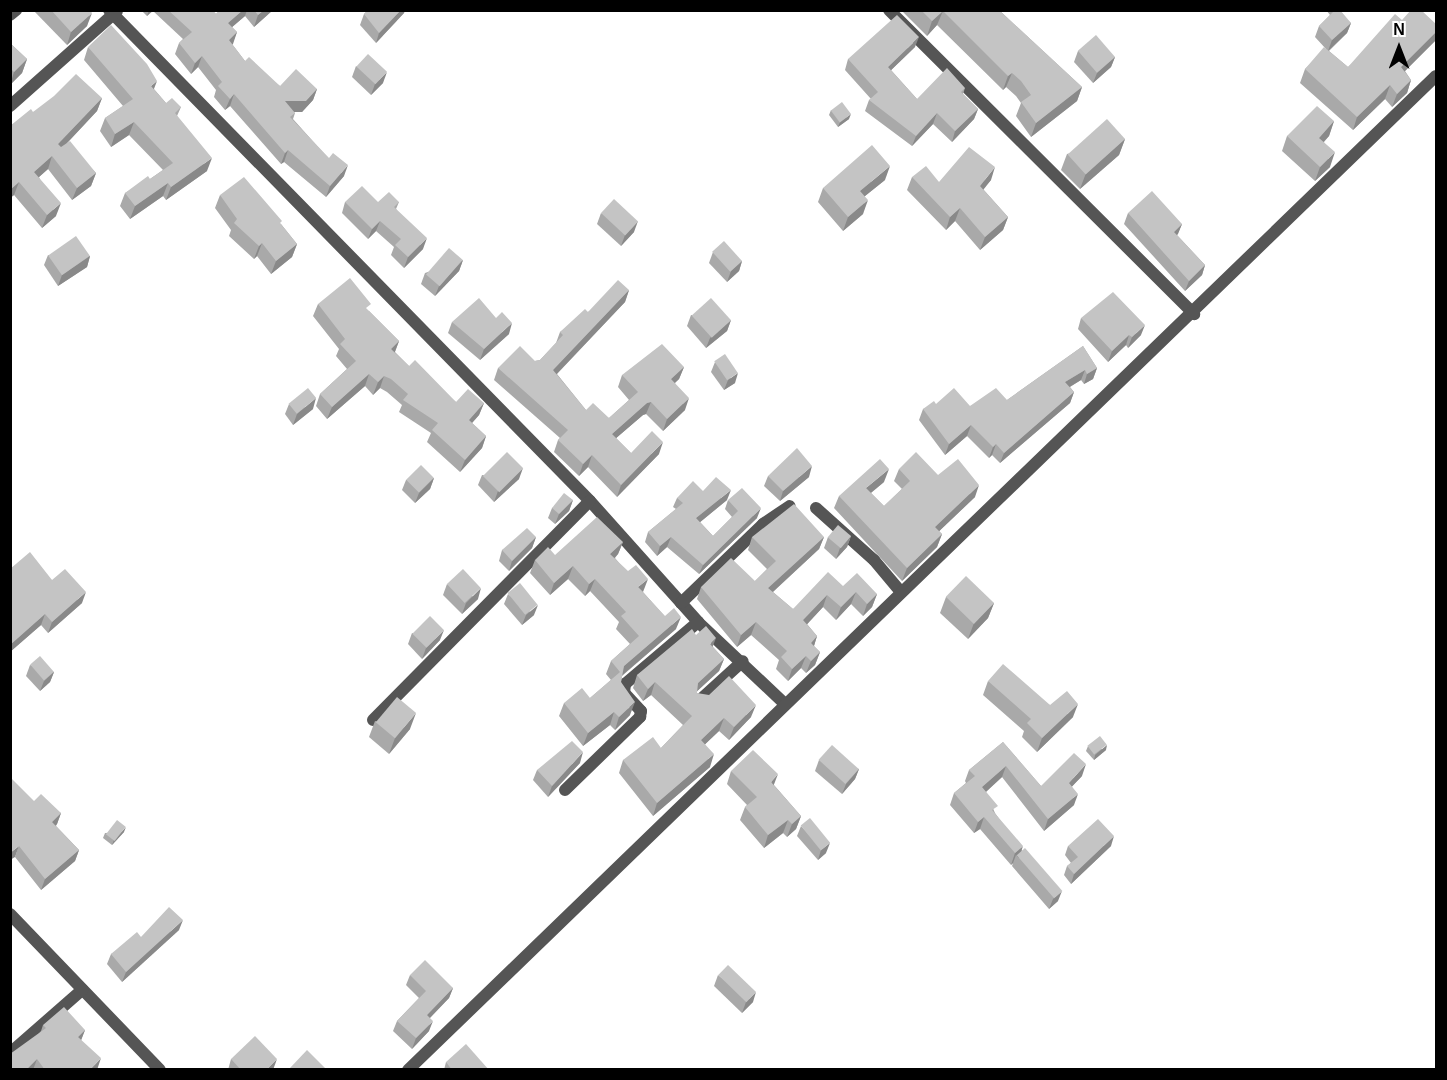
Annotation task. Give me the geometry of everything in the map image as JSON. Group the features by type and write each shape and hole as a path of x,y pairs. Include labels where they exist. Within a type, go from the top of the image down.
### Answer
{"street":[{"path":"10,15 16,10"},
{"path":"889,10 1194,314"},
{"path":"10,106 113,12 590,501 698,622 743,661 785,704"},
{"path":"408,1070 900,591 1194,314 1437,76"},
{"path":"373,720 590,501"},
{"path":"681,603 764,524 790,506"},
{"path":"816,508 874,560 900,591"},
{"path":"566,790 640,717 641,711 624,693 625,684 698,622"},
{"path":"699,701 743,661"},
{"path":"10,914 160,1070"},
{"path":"10,1053 82,990"}],"building":[{"path":"51,10 90,10 92,13 71,32"},
{"path":"168,10 212,10 216,14 220,10 243,10 228,23 237,32 229,40 245,61 249,57 280,86 296,69 317,89 306,101 285,101 295,113 290,117 329,158 333,153 348,165 330,186 288,150 285,153 234,94 230,99 218,86 222,82 202,56 195,63 179,43 192,32"},
{"path":"254,10 264,10 258,15"},
{"path":"368,10 401,10 379,33 364,14"},
{"path":"921,10 999,10 1082,87 1036,123 1021,102 1031,95 1021,81 1012,73 1008,76 943,11 932,21"},
{"path":"1335,10 1340,10 1351,23 1332,40 1319,26"},
{"path":"1411,10 1421,10 1437,25 1437,31 1401,67 1411,80 1397,94 1390,85 1357,117 1305,69 1324,47 1348,67 1395,14 1402,20"},
{"path":"897,15 919,37 888,67 917,99 947,68 965,88 961,92 978,109 955,131 937,113 916,136 869,100 878,92 848,59"},
{"path":"111,25 147,64 157,81 151,86 166,103 172,98 181,107 175,113 212,158 171,187 168,183 135,206 125,193 148,176 150,179 173,163 134,122 115,134 105,118 133,99 88,47"},
{"path":"1096,35 1115,57 1097,73 1078,51"},
{"path":"10,43 27,59 14,72 10,68"},
{"path":"368,54 387,72 375,84 356,66"},
{"path":"76,74 102,98 58,144 61,147 70,141 96,173 77,188 52,156 34,172 61,203 47,215 19,182 10,190 10,126 31,109 33,112 54,96"},
{"path":"842,102 851,114 840,122 831,110"},
{"path":"1317,106 1334,121 1319,138 1335,152 1320,167 1287,136"},
{"path":"1107,119 1125,139 1086,175 1068,154"},
{"path":"872,145 890,166 860,191 868,200 848,217 823,188"},
{"path":"969,147 995,167 980,186 1008,217 985,237 960,208 950,217 912,177 926,166 939,182"},
{"path":"244,177 282,221 280,223 297,244 276,261 262,243 259,246 234,223 237,219 220,195"},
{"path":"362,186 378,202 389,192 399,202 394,207 427,238 408,257 395,245 401,239 380,221 372,229 345,202"},
{"path":"1152,191 1182,224 1174,232 1205,265 1189,281 1128,213"},
{"path":"614,199 638,222 625,235 601,213"},
{"path":"76,236 90,256 62,275 48,256"},
{"path":"724,241 742,261 730,272 712,252"},
{"path":"449,248 463,260 440,286 426,274"},
{"path":"350,278 371,304 366,308 399,341 391,349 409,366 415,360 456,402 468,389 484,403 469,420 486,436 465,460 432,430 438,423 403,400 408,394 391,379 384,376 378,382 369,374 332,407 320,394 356,361 340,344 345,339 318,304"},
{"path":"618,280 629,290 553,370 586,410 593,403 609,418 638,392 622,375 662,344 684,367 671,379 689,398 667,419 651,402 647,403 612,434 631,453 652,431 663,442 621,485 592,455 583,464 558,440 568,430 498,368 520,346 535,361 540,360 563,335 560,332 585,309 588,312"},
{"path":"1113,292 1145,325 1132,337 1129,335 1112,351 1081,318"},
{"path":"479,298 496,318 502,312 512,323 484,349 452,322"},
{"path":"711,298 731,320 712,338 692,315"},
{"path":"1083,346 1097,368 1087,374 1085,370 1065,382 1074,392 1004,453 996,444 993,447 971,425 949,444 923,409 934,401 936,404 954,388 970,406 996,388 1007,400"},
{"path":"725,354 738,373 727,380 714,361"},
{"path":"308,388 316,398 297,414 289,404"},
{"path":"797,448 812,466 783,491 768,476"},
{"path":"507,452 523,468 499,492 483,476"},
{"path":"916,452 938,475 958,459 979,485 935,527 942,534 907,568 839,496 880,459 889,469 866,488 884,506 910,481 899,469"},
{"path":"421,465 434,478 419,493 406,480"},
{"path":"716,477 731,490 696,518 713,536 738,511 728,500 742,488 761,508 703,565 671,537 660,546 648,532 683,503 677,498 693,481 703,491"},
{"path":"564,493 573,500 559,514 552,508"},
{"path":"794,504 824,537 768,588 793,609 828,572 843,586 857,573 877,594 867,604 856,592 841,607 827,595 803,620 817,636 811,643 820,652 811,661 806,656 792,669 781,657 787,651 756,622 741,635 701,587 731,558 755,581 776,561 752,537"},
{"path":"597,517 623,542 610,554 628,571 636,565 648,579 638,587 665,616 674,608 681,617 624,666 621,682 635,702 619,717 614,712 588,733 564,703 582,688 590,698 620,672 611,661 639,636 621,616 626,612 595,579 589,584 573,566 554,583 535,560 548,547 555,555"},
{"path":"838,525 851,536 841,548 828,537"},
{"path":"527,528 536,537 512,561 502,550"},
{"path":"30,552 52,580 65,569 86,592 52,622 45,614 10,645 10,569"},
{"path":"463,569 481,588 465,603 447,584"},
{"path":"966,576 994,603 974,624 946,597"},
{"path":"520,583 538,605 525,615 508,593"},
{"path":"430,616 444,630 426,648 412,634"},
{"path":"706,626 716,638 710,644 724,659 698,683 697,693 709,695 729,676 756,705 734,727 724,718 701,740 714,754 657,803 623,760 653,737 661,748 692,716 655,682 648,689 637,675 692,629 696,635"},
{"path":"40,656 54,672 44,680 30,665"},
{"path":"1003,664 1050,705 1067,691 1078,704 1042,738 1027,723 1031,719 988,681"},
{"path":"397,697 416,713 395,738 376,722"},
{"path":"1100,736 1107,745 1094,755 1087,746"},
{"path":"572,741 583,752 552,786 537,770"},
{"path":"1003,742 1041,786 1074,753 1086,764 1069,783 1078,794 1048,819 1006,766 982,787 998,806 992,810 1023,846 1015,853 984,817 978,822 954,793 975,776 969,770"},
{"path":"832,745 859,769 845,784 819,760"},
{"path":"753,750 778,774 771,782 801,816 792,824 788,820 768,835 745,807 757,797 731,771"},
{"path":"10,777 34,801 41,794 61,813 52,822 79,850 45,879 19,846 10,853"},
{"path":"810,818 830,843 821,850 801,826"},
{"path":"1098,819 1114,836 1074,874 1067,866 1078,857 1068,846"},
{"path":"117,820 126,827 115,841 106,834"},
{"path":"1025,848 1062,891 1054,898 1017,855"},
{"path":"169,907 183,920 126,972 111,954 137,932 141,937"},
{"path":"425,960 453,988 427,1015 433,1021 416,1038 397,1021 426,991 410,975"},
{"path":"728,965 756,992 746,1002 718,975"},
{"path":"64,1007 85,1030 78,1037 101,1058 90,1070 45,1070 37,1059 26,1070 10,1070 10,1054 46,1028 43,1025"},
{"path":"255,1036 277,1059 266,1070 241,1070 231,1059"},
{"path":"466,1044 489,1070 452,1070 446,1062"},
{"path":"307,1050 327,1070 291,1070 290,1068"}]}
